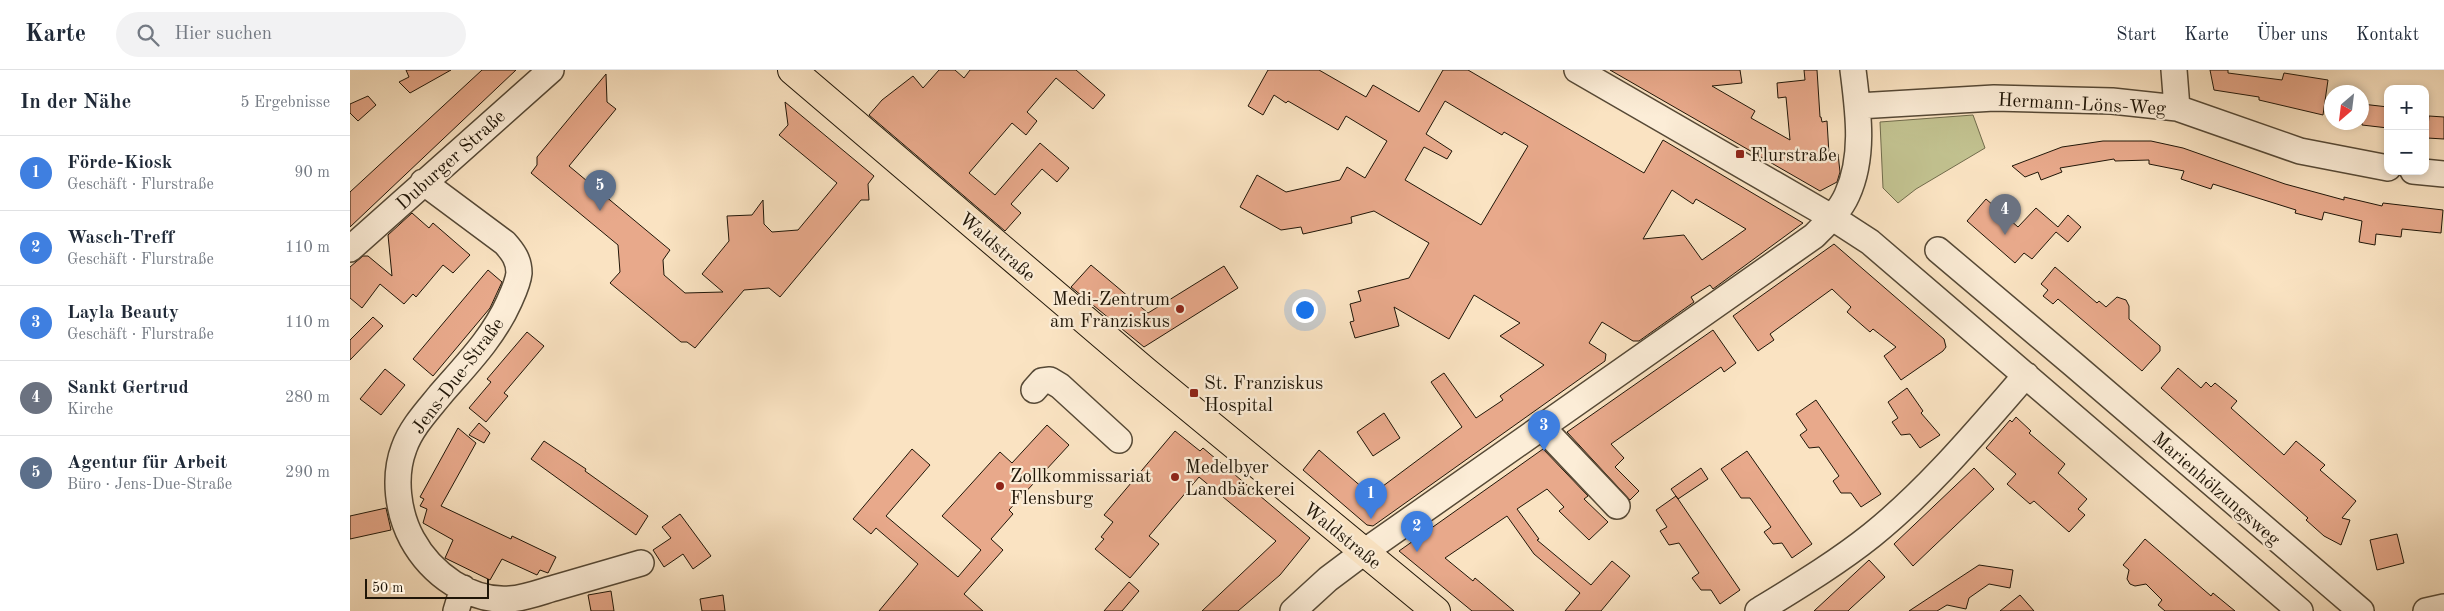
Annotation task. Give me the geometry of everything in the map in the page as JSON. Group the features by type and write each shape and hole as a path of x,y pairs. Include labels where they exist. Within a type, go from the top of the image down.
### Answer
{"main road":[{"name":"Waldstraße","path":"792,70 1145,371 1436,611"}],"street":[{"name":"Duburger Straße","path":"350,249 550,70"},
{"name":"Marienhölzungsweg","path":"1577,70 1870,242 2300,611"},
{"path":"1293,611 1328,579 1364,552 1806,242 1832,218 1847,195 1855,171 1858,146 1858,106 1853,70"},
{"path":"2174,70 2177,108"},
{"name":"Hermann-Löns-Weg","path":"1858,106 1994,98 2112,101 2177,108 2300,151 2384,167"},
{"path":"2429,173 2444,174"},
{"name":"Jens-Due-Straße","path":"423,182 505,243 516,256 519,272 515,289 506,310 488,340 417,424 404,447 399,464 400,504 409,533 424,558 459,600 510,599 641,563"},
{"name":"Marienhölzungsweg","path":"1938,250 2074,364 2361,611"},
{"path":"1758,611 1846,554 1913,499 2031,380 2074,364"},
{"path":"1034,390 1042,381 1050,380 1060,386 1119,440"},
{"path":"1543,428 1618,506"},
{"path":"2426,611 2444,607"}],"green space":[{"path":"1973,115 1985,148 1916,189 1898,203 1883,188 1880,122"}],"building":[{"path":"406,70 451,70 410,93 399,82 409,77"},
{"path":"482,70 516,70 350,227 350,192"},
{"path":"939,70 955,70 964,78 970,70 1076,70 1105,95 1093,109 1056,78 1027,112 1037,121 1026,135 1012,123 969,173 995,195 1040,143 1069,168 1057,182 1042,169 1011,204 1021,213 1005,231 869,115 882,100 913,76 923,88"},
{"path":"1268,70 1319,70 1366,97 1373,85 1419,112 1443,70 1468,70 1644,173 1663,140 1803,223 1713,289 1710,285 1691,297 1694,302 1639,341 1633,341 1602,322 1589,343 1606,354 1605,361 1373,526 1367,525 1303,470 1319,450 1371,495 1462,427 1431,382 1444,373 1476,418 1503,400 1500,396 1544,365 1500,336 1520,323 1474,295 1449,339 1394,307 1399,326 1355,338 1350,322 1354,321 1350,304 1361,301 1358,291 1409,278 1429,243 1374,211 1351,217 1352,223 1303,234 1301,227 1281,230 1240,207 1257,175 1286,192 1340,180 1347,167 1365,178 1387,141 1346,116 1338,130 1274,95 1263,115 1248,106","holes":["1445,101 1502,135 1504,132 1528,146 1481,225 1405,180 1424,147 1447,159 1452,151 1426,134","1672,190 1693,204 1696,199 1746,229 1702,260 1684,235 1643,239"]},
{"path":"1610,70 1740,70 1742,83 1712,86 1755,111 1751,118 1790,140 1786,97 1778,98 1777,83 1805,80 1804,70 1817,70 1820,117 1822,122 1827,121 1829,154 1838,154 1840,172 1837,182 1820,191"},
{"path":"2210,70 2228,70 2228,73 2282,80 2284,73 2328,80 2327,85 2324,85 2323,115 2259,100 2259,97 2214,90"},
{"path":"606,74 607,102 616,109 569,166 670,250 663,260 664,275 685,293 723,292 702,274 729,241 727,216 752,215 763,200 764,224 772,232 798,230 837,183 779,135 788,125 785,102 874,176 868,184 869,200 861,200 780,297 769,288 744,290 695,348 687,342 681,342 610,283 620,272 618,245 531,173 537,165 537,157"},
{"path":"368,96 376,105 358,121 350,113 350,104"},
{"path":"2369,105 2384,107 2384,128 2369,126"},
{"path":"2429,116 2444,117 2444,139 2429,138"},
{"path":"2103,141 2151,141 2183,148 2285,184 2344,200 2344,197 2382,206 2383,203 2443,210 2441,233 2402,229 2401,237 2376,234 2375,245 2359,242 2362,221 2324,212 2322,220 2295,213 2296,210 2213,184 2211,189 2181,179 2184,171 2149,164 2149,160 2115,161 2114,159 2060,168 2062,172 2041,180 2038,172 2025,177 2012,166 2062,147"},
{"path":"1986,199 2018,227 2036,208 2058,227 2068,215 2081,227 2068,242 2056,232 2032,259 2024,253 2015,263 1967,221"},
{"path":"412,213 429,228 433,223 470,255 453,273 443,265 416,297 413,294 404,304 380,284 362,308 350,298 350,267 363,256 368,256 392,276 388,235"},
{"path":"1834,244 1944,339 1946,347 1943,351 1901,380 1884,356 1896,347 1873,329 1870,332 1847,312 1851,307 1832,289 1770,334 1774,340 1758,351 1733,316"},
{"name":"Medi-Zentrum am Franziskus","path":"1091,265 1148,313 1224,266 1238,288 1144,347 1071,287"},
{"path":"2055,267 2097,303 2099,301 2106,307 2117,297 2126,300 2129,306 2129,319 2160,346 2160,351 2142,371 2058,299 2053,304 2043,296 2048,290 2041,284"},
{"path":"488,270 502,282 490,308 433,376 413,359"},
{"path":"373,317 383,326 350,360 350,340"},
{"path":"1713,330 1736,363 1724,372 1721,367 1611,444 1624,458 1615,467 1639,491 1630,500 1567,432"},
{"path":"527,332 544,346 504,393 508,396 486,422 469,408 491,382 487,379"},
{"path":"2178,368 2201,388 2206,382 2211,387 2215,383 2237,401 2231,408 2284,455 2296,441 2325,465 2320,470 2356,501 2342,518 2350,520 2341,545 2324,536 2306,520 2308,518 2161,388"},
{"path":"385,369 405,385 381,415 360,399"},
{"path":"1907,388 1923,411 1921,413 1940,435 1920,448 1910,434 1901,435 1892,422 1898,418 1888,402"},
{"path":"1816,400 1881,494 1861,507 1851,493 1841,493 1833,481 1839,476 1819,447 1809,448 1800,435 1807,430 1796,414"},
{"path":"1384,413 1400,438 1373,456 1357,432"},
{"path":"2016,417 2031,431 2029,433 2065,464 2058,473 2087,499 2078,509 2085,515 2069,532 2034,501 2030,504 2007,484 2016,474 1986,448 2010,420 2012,422"},
{"path":"479,423 490,433 484,443 469,435"},
{"path":"1047,425 1069,445 1009,510 1013,514 991,539 1003,550 964,594 983,611 879,611 918,564 876,528 871,534 853,519 912,449 930,465 886,516 958,577 981,550 942,516 1000,452 1012,463"},
{"path":"458,428 476,443 441,506 511,539 512,536 556,557 548,573 540,570 537,575 502,559 490,580 445,558 453,540 423,523 427,509 420,506 424,499 420,497"},
{"path":"1175,431 1200,451 1203,448 1310,538 1280,575 1238,611 1202,611 1276,541 1199,477 1149,536 1159,544 1130,578 1095,549 1104,539 1101,537 1113,522 1104,515"},
{"path":"544,441 586,469 585,471 648,516 636,535 531,459"},
{"path":"1543,449 1588,496 1584,499 1608,522 1589,540 1559,511 1564,507 1547,489 1517,509 1539,539 1537,540 1591,585 1612,561 1630,576 1601,611 1565,611 1580,593 1534,554 1507,516 1445,558 1473,581 1475,578 1514,611 1472,611 1399,551"},
{"path":"1747,451 1812,544 1792,558 1782,543 1773,544 1764,532 1771,527 1750,498 1741,498 1721,469"},
{"path":"1701,468 1708,479 1678,499 1671,489"},
{"path":"1974,468 1994,489 1913,566 1894,544"},
{"path":"1676,496 1740,590 1720,604 1711,590 1701,590 1692,578 1699,573 1679,543 1669,545 1660,531 1667,527 1656,510"},
{"path":"386,508 391,530 350,539 350,516"},
{"path":"680,514 711,556 693,569 683,554 664,567 653,550 671,538 662,527"},
{"path":"2397,534 2404,563 2377,570 2370,540"},
{"path":"2145,539 2211,596 2213,593 2235,611 2165,611 2158,605 2162,600 2146,584 2135,586 2130,584 2127,579 2129,570 2123,565"},
{"path":"1869,560 1885,577 1848,611 1814,611"},
{"path":"1979,565 2013,570 2010,588 1989,584 1969,598 1966,609 1947,605 1937,611 1909,611"},
{"path":"1129,582 1139,591 1122,611 1104,611"},
{"path":"611,591 614,611 591,611 588,595"},
{"path":"723,595 725,611 702,611 700,599"},
{"path":"2020,595 2034,611 2000,611"}],"place":[{"name":"Flurstraße","path":"1740,154"},
{"name":"Agentur für Arbeit","path":"600,211"},
{"name":"Sankt Gertrud","path":"2005,235"},
{"name":"Medi-Zentrum am Franziskus","path":"1180,309"},
{"name":"St. Franziskus Hospital","path":"1194,393"},
{"name":"Layla Beauty","path":"1544,451"},
{"name":"Medelbyer Landbäckerei","path":"1175,477"},
{"name":"Zollkommissariat Flensburg","path":"1000,486"},
{"name":"Förde-Kiosk","path":"1371,519"},
{"name":"Wasch-Treff","path":"1417,552"}]}
